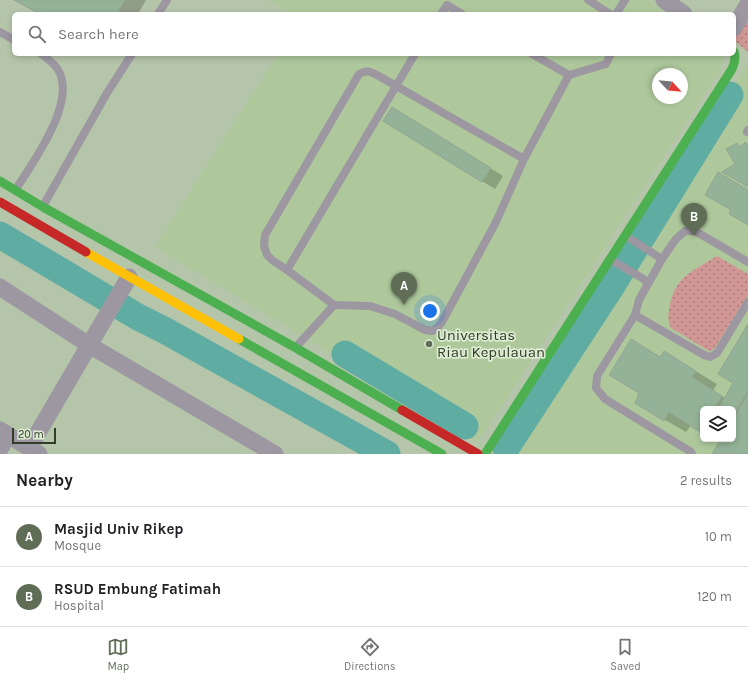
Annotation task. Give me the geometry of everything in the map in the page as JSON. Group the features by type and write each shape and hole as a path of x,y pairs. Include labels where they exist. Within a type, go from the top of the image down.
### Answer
{"main road":[{"path":"485,454 610,260 629,238 732,69 736,56"},
{"path":"0,181 8,198 129,277 290,356 478,454"},
{"path":"8,198 43,207 290,356 442,454"}],"street":[{"path":"664,0 681,12"},
{"path":"736,25 748,4"},
{"path":"3,438 34,451 89,346 129,277"},
{"path":"0,287 89,346 274,454"}],"lane":[{"path":"159,12 167,0"},
{"path":"588,0 607,12"},
{"path":"617,12 625,0"},
{"path":"442,12 447,5 459,12"},
{"path":"0,32 12,39"},
{"path":"8,198 49,136 63,98 62,78 58,69 44,56"},
{"path":"43,207 47,197 131,56"},
{"path":"287,270 414,56"},
{"path":"536,56 569,75"},
{"path":"524,159 397,86 370,72 365,71 360,74 356,80 265,235 264,246 267,255 334,305 370,306 395,314 425,330 432,331 442,322 496,222 524,159 569,75 606,64 610,56"},
{"path":"692,454 606,399 596,388 597,376 635,315 645,280 659,257 685,231 695,231 748,262"},
{"path":"629,238 659,257"},
{"path":"610,260 645,280"},
{"path":"635,315 710,357 717,354 748,302"},
{"path":"290,356 334,305"}],"shaded area":[{"path":"268,0 647,0 665,12 289,12"},
{"path":"748,2 748,52 736,42 736,24"},
{"name":"Universitas Riau Kepulauan","path":"277,56 723,56 722,67 478,442 155,247"},
{"path":"748,63 748,454 515,454 506,448"},
{"path":"717,256 748,274 748,295 714,349 709,351 671,328 668,315 671,299 680,282 692,271"}],"building":[{"path":"14,0 125,0 118,12 36,12"},
{"path":"392,107 491,168 482,182 383,121"},
{"path":"746,142 748,146 748,187 722,172 735,164 726,149 737,143 739,147"},
{"path":"718,172 748,190 748,225 729,214 731,210 705,195"},
{"path":"748,324 748,391 736,411 736,406 720,406 733,383 718,374"},
{"path":"631,339 660,357 664,351 696,371 692,377 722,396 716,406 700,406 700,432 669,412 664,421 635,403 639,393 609,375"},
{"path":"748,394 748,454 712,454 719,442 736,442 736,414"}],"waterway":[{"path":"506,448 613,284 730,95"},
{"path":"0,235 138,317 387,454"},
{"path":"345,354 465,426"}],"traffic: fast":[{"path":"485,454 732,69 735,56"},
{"path":"0,181 43,207 296,348 402,410"},
{"path":"239,339 442,454"}],"traffic: slow":[{"path":"86,252 239,339"}],"traffic: jam":[{"path":"0,202 86,252"},
{"path":"402,410 478,454"}],"place":[{"name":"RSUD Embung Fatimah","path":"694,236"},
{"name":"Masjid Univ Rikep","path":"404,305"},
{"name":"Universitas Riau Kepulauan","path":"429,344"}]}
